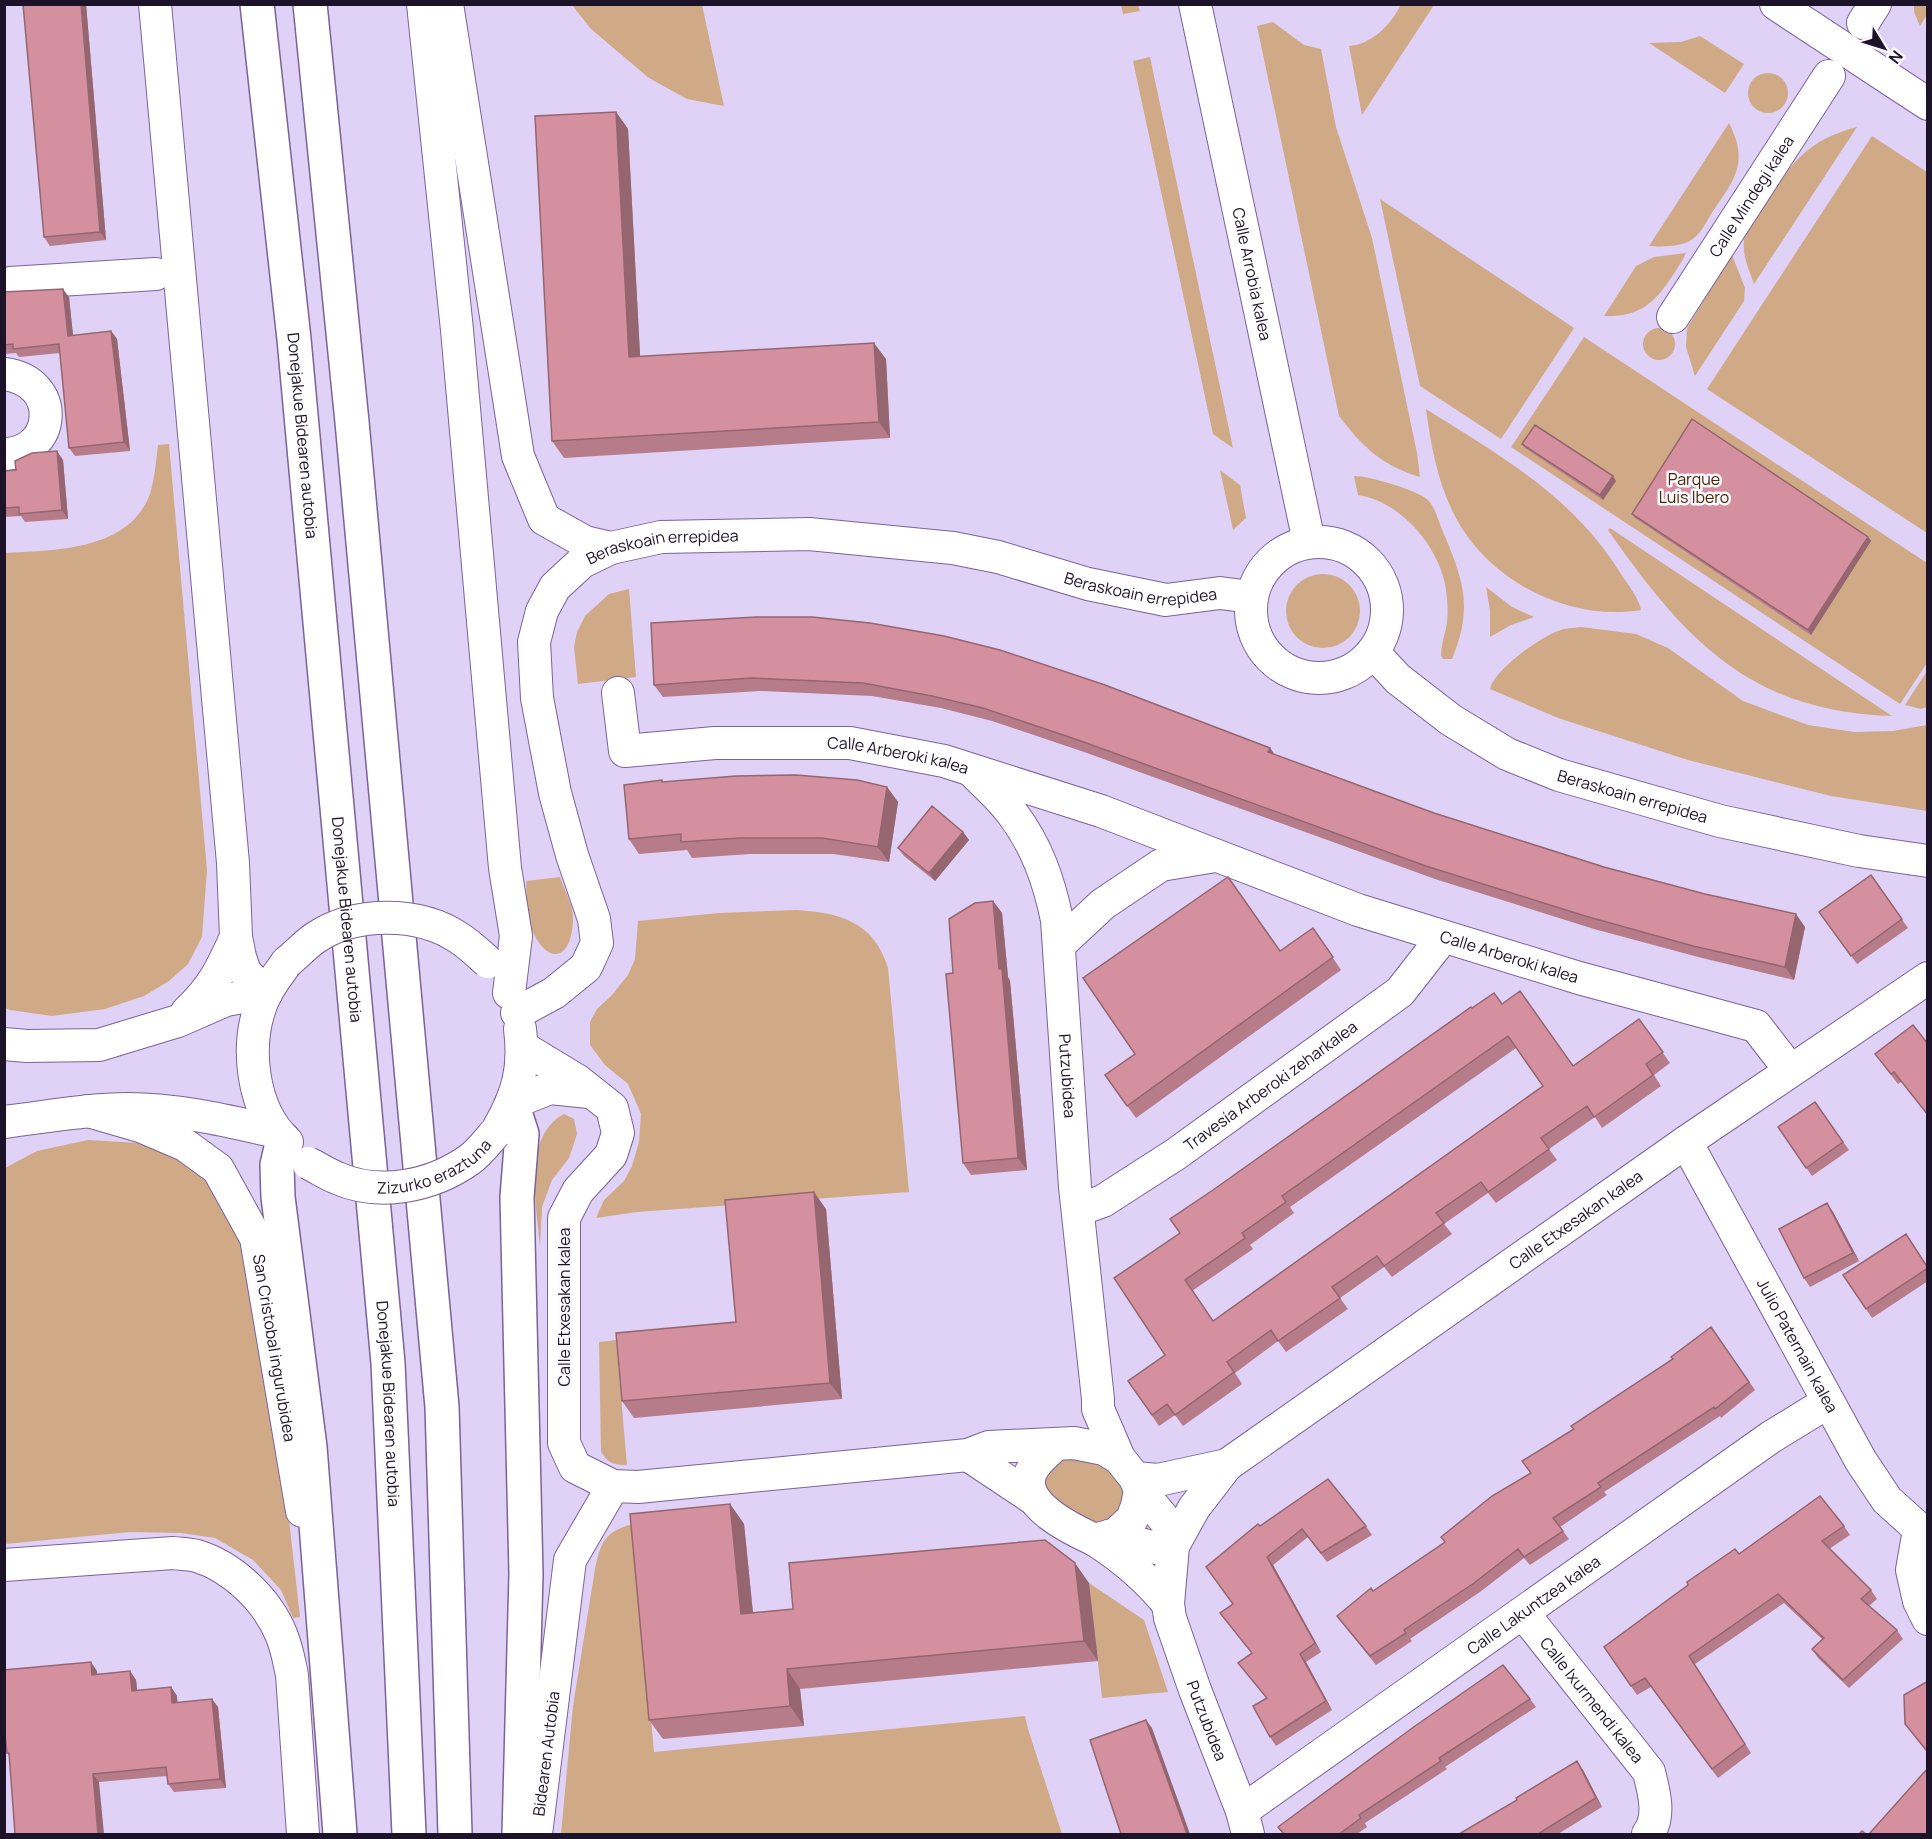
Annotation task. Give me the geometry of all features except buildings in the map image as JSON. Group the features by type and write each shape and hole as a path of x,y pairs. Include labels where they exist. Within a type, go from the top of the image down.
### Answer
{"highway":[{"name":"Donejakue Bidearen autobia","path":"257,4 294,339 388,1363 409,1834"},
{"path":"310,4 354,446 442,1407 455,1834"},
{"path":"512,1103 522,1134 517,1197 526,1574 519,1834"},
{"path":"280,1136 277,1166 278,1197 310,1447 340,1834"}],"street":[{"path":"155,4 235,889 236,937 245,972 263,998"},
{"path":"423,4 457,330 505,868 516,936 513,1003"},
{"path":"447,4 518,456 544,519 585,542 611,548"},
{"name":"Calle Arrobia kalea","path":"1195,4 1309,542"},
{"path":"1776,4 1928,104"},
{"name":"Calle Mindegi kalea","path":"1673,317 1829,76"},
{"path":"10,283 156,274"},
{"path":"4,374 17,375 30,381 39,391 45,404 46,417 43,430 25,450 4,454"},
{"name":"Beraskoain errepidea","path":"513,1003 554,993 585,967 597,943 594,919 572,855 555,793 537,698 534,642 542,611 555,587 582,562 611,548 660,537 809,534 953,548 998,557 1088,584 1166,600 1220,593 1251,597"},
{"path":"1323,541 1349,548 1361,555 1378,575 1387,601 1383,634 1373,652 1353,669 1328,678 1308,677 1290,672 1278,665 1261,646 1252,621 1251,597 1262,572 1275,557 1309,542 1323,541"},
{"name":"Beraskoain errepidea","path":"1373,652 1398,680 1450,720 1507,754 1559,776 1720,821 1859,850 1928,861"},
{"name":"Calle Arberoki kalea","path":"618,693 625,751 716,743 850,742 944,761 1101,811 1358,910 1579,978 1756,1026 1790,1070"},
{"name":"Putzubidea","path":"971,770 1012,812 1036,852 1049,884 1057,920 1078,1210 1098,1409 1132,1476 1168,1524 1173,1546 1168,1604 1170,1618 1245,1823"},
{"name":"Calle Arberoki kalea","path":"1059,945 1103,904 1161,865 1216,856"},
{"name":"Zizurko eraztuna","path":"387,917 424,922 459,937 488,962 513,1003 522,1047 521,1073 512,1103 495,1133 471,1158 441,1177 408,1186 373,1187 339,1179 308,1163 280,1136 264,1108 255,1083 253,1065 254,1029 263,998 286,962 315,938 349,922 387,917"},
{"path":"178,1021 204,996 220,971 236,937"},
{"name":"Travesía Arberoki zeharkalea","path":"1078,1210 1103,1201 1176,1154 1400,992 1443,937"},
{"name":"Calle Etxesakan kalea","path":"1173,1546 1194,1508 1227,1465 1686,1142 1927,978"},
{"path":"4,1044 99,1045 178,1021 225,1000 243,997 263,998"},
{"name":"Calle Etxesakan kalea","path":"522,1047 578,1081 612,1108 618,1133 611,1155 578,1191 564,1218 564,1443 575,1467 613,1486 639,1487 968,1455 989,1447 1065,1444"},
{"path":"512,1103 550,1088 592,1093"},
{"name":"San Cristobal ingurubidea","path":"4,1122 67,1112 128,1109 208,1117 280,1136"},
{"name":"San Cristobal ingurubidea","path":"87,1111 143,1127 185,1145 218,1168 256,1239 329,1678"},
{"name":"Julio Paternain kalea","path":"1686,1142 1861,1461 1887,1500 1923,1534"},
{"name":"Calle Lakuntzea kalea","path":"1245,1823 1523,1613 1771,1437 1828,1402"},
{"path":"1034,1499 1029,1484 1030,1473 1038,1460 1065,1444 1098,1409"},
{"path":"1065,1444 1104,1449 1132,1476 1137,1506 1132,1519 1116,1534 1102,1538"},
{"path":"968,1455 1034,1499 1048,1513 1071,1529 1102,1538 1156,1548 1173,1546"},
{"name":"Calle Etxesakan kalea","path":"1132,1476 1158,1480 1227,1465"},
{"name":"Bidearen Autobia","path":"537,1834 570,1560 613,1486"},
{"path":"1923,1534 1912,1570 1919,1601 1928,1619"},
{"name":"Putzubidea","path":"1102,1538 1152,1584 1168,1604"},
{"path":"4,1565 173,1553 197,1556 240,1579 268,1612 280,1632 287,1652 292,1675 303,1834"},
{"name":"Calle Ixurmendi kalea","path":"1523,1613 1649,1773 1655,1796 1655,1832"}],"green space":[{"path":"1401,4 1434,5 1362,115 1349,46 1373,38 1392,19"},
{"path":"572,5 702,5 724,106 687,99 649,78 591,29"},
{"path":"1121,5 1138,5 1140,11 1123,14"},
{"path":"1914,5 1927,5 1927,15 1920,26 1914,12"},
{"path":"1273,22 1304,45 1321,49 1336,127 1372,238 1420,477 1395,467 1374,454 1339,416 1257,26"},
{"path":"1700,36 1744,64 1725,93 1649,43 1681,42"},
{"path":"1150,57 1233,448 1213,434 1133,61"},
{"path":"1768,73 1776,74 1782,79 1787,85 1787,101 1782,107 1776,112 1768,113 1760,112 1754,107 1749,101 1748,93 1749,85 1754,79 1760,74"},
{"path":"1729,123 1738,149 1737,170 1728,189 1702,229 1690,241 1679,245 1649,246"},
{"path":"1857,127 1754,284 1744,251 1745,236 1752,223 1790,167 1824,139"},
{"path":"1872,136 1927,172 1927,533 1707,389"},
{"path":"1380,199 1574,328 1501,439 1420,386"},
{"path":"1686,253 1658,295 1644,308 1616,316 1604,316 1636,266 1654,257"},
{"path":"1732,255 1745,288 1744,301 1695,376 1686,347 1687,328"},
{"path":"1659,328 1670,333 1675,344 1670,355 1659,360 1648,355 1643,344 1648,333"},
{"name":"Parque Luis Ibero","path":"1584,337 1927,563 1927,663 1900,704 1511,447"},
{"path":"1426,409 1508,461 1558,500 1602,546 1633,592 1641,610 1614,612 1587,610 1560,603 1535,593 1489,561 1471,541 1456,518 1444,492 1436,465"},
{"path":"169,444 207,870 202,937 188,964 169,981 144,996 105,1009 52,1016 10,1010 4,1008 5,553 45,551 86,544 122,529 137,516 148,499 158,445"},
{"path":"1220,470 1240,485 1246,518 1233,530"},
{"path":"1354,476 1404,488 1422,496 1433,507 1457,567 1463,595 1462,625 1452,659 1443,659 1441,655 1448,610 1445,583 1431,548 1406,519 1391,508 1358,495"},
{"path":"1610,528 1892,716 1842,711 1798,701 1760,684 1725,662 1694,636 1664,604 1608,530"},
{"path":"1323,574 1344,580 1354,590 1360,611 1354,632 1344,642 1323,648 1302,642 1292,632 1286,611 1292,590 1302,580"},
{"path":"1486,587 1512,607 1534,617 1511,625 1490,637 1490,610"},
{"path":"629,589 636,677 578,684 574,647 577,632 585,616 609,594"},
{"path":"1581,627 1636,634 1668,648 1743,701 1808,725 1854,732 1893,731 1927,725 1927,811 1831,796 1688,760 1558,718 1490,689 1493,681 1508,664 1529,647 1558,631"},
{"path":"1927,671 1927,707 1921,709 1905,705"},
{"path":"560,877 572,907 573,917 569,942 558,954 545,949 531,928 527,912 526,881"},
{"path":"797,910 828,914 854,923 865,930 882,952 888,968 909,1192 637,1212 596,1218 604,1200 624,1181 632,1166 639,1142 641,1114 628,1084 605,1065 590,1045 590,1022 597,1009 628,975 635,959 638,921 719,913"},
{"path":"564,1114 574,1119 577,1134 569,1158 552,1180 542,1207 540,1247 535,1193 537,1156 542,1139 550,1125"},
{"path":"88,1140 140,1143 169,1155 195,1171 228,1208 243,1251 249,1297 287,1502 300,1617 293,1618 281,1590 253,1560 215,1538 181,1533 130,1532 5,1544 5,1168 37,1151"},
{"path":"616,1340 627,1465 611,1462 601,1451 599,1342"},
{"path":"1063,1458 1095,1460 1125,1481 1125,1508 1102,1528 1067,1516 1044,1486 1046,1471"},
{"path":"633,1524 654,1752 1025,1716 1062,1834 561,1834 573,1706 597,1560 605,1539 623,1527"},
{"path":"1089,1583 1144,1620 1168,1692 1102,1698"}]}
